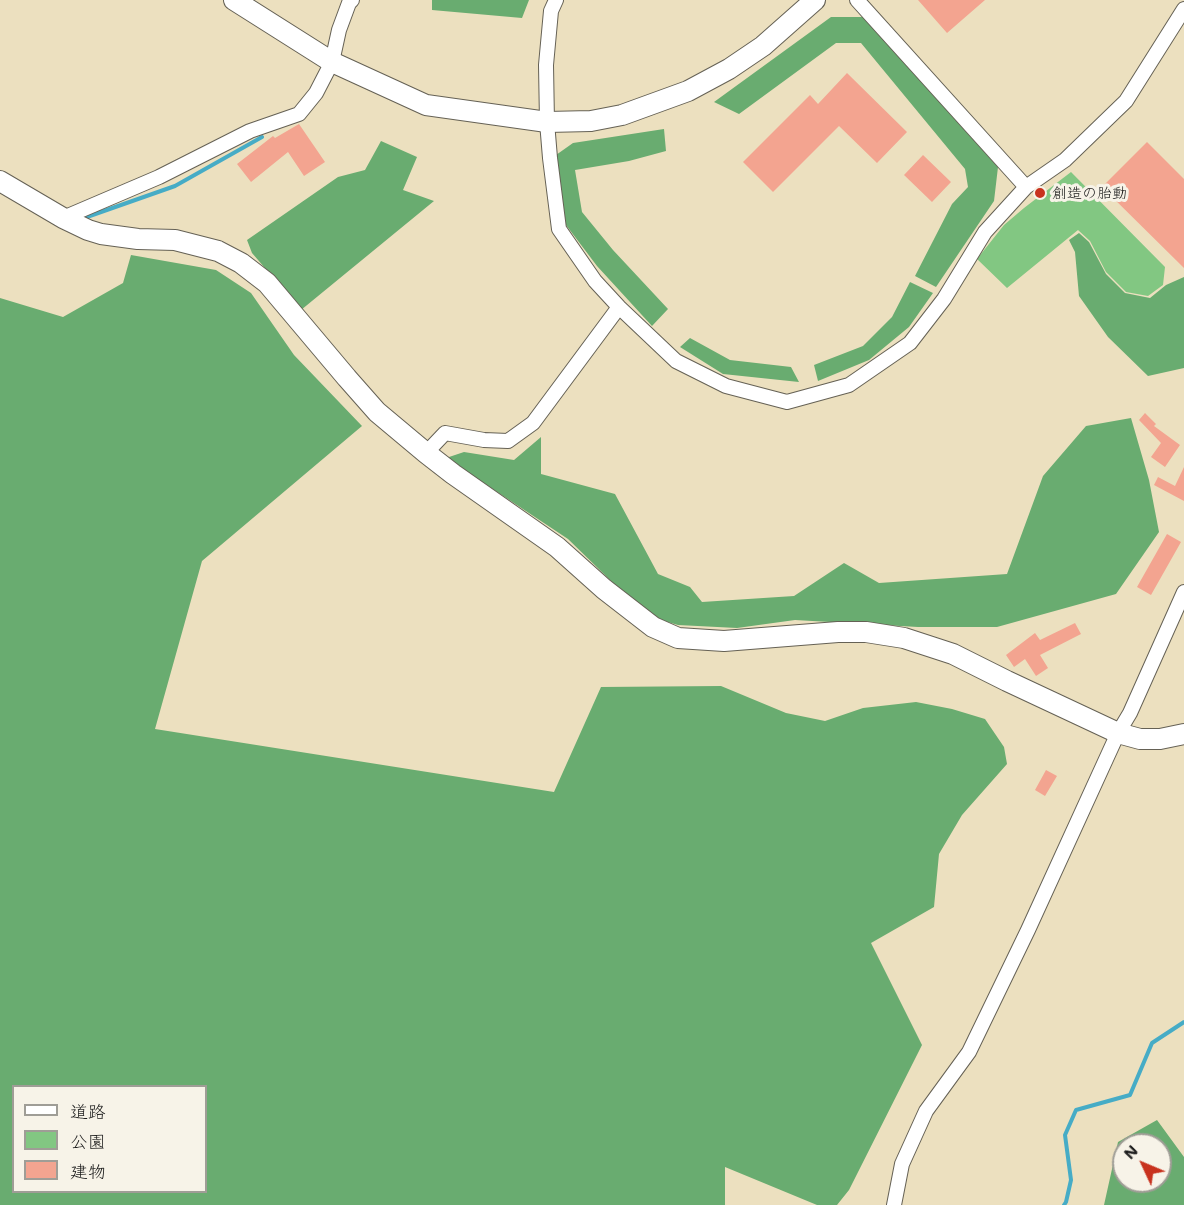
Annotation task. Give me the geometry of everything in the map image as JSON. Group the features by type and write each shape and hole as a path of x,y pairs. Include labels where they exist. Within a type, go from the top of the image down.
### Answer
{"street":[{"path":"234,0 332,62 426,105 547,122 591,121 622,115 688,91 729,69 763,46 815,0"},
{"path":"63,218 159,177 250,131 299,114 316,93 332,62 339,30 352,0"},
{"path":"556,0 551,11 546,65 547,122 559,229 595,280 619,307 676,361 726,386 787,402 849,385 910,343 944,299 985,232 1026,187 1065,160 1126,101 1184,9"},
{"path":"857,0 1026,187"},
{"path":"0,181 63,218 101,234 138,239 175,240 219,251 242,262 267,283 377,412 453,474 557,547 604,589 653,627 678,638 724,641 838,632 866,632 904,638 953,654 1118,733 1140,739 1160,739 1184,734"},
{"path":"426,453 445,433 484,440 508,441 533,423 619,307"},
{"path":"894,1205 902,1164 926,1111 969,1053 1118,733 1130,713 1184,592"}],"green space":[{"path":"432,0 529,0 522,18 432,10"},
{"path":"831,17 863,17 998,167 994,201 936,287 915,276 952,204 968,187 965,169 861,43 836,43 739,114 714,102"},
{"path":"664,129 666,151 629,161 575,170 582,212 613,250 668,309 652,326 597,266 566,225 556,155 573,143"},
{"path":"381,141 417,157 403,190 434,201 301,310 252,253 247,240 338,177 365,170"},
{"path":"1071,172 1165,267 1163,285 1148,296 1126,292 1106,272 1090,241 1078,230 1007,288 977,259 1004,225"},
{"path":"1079,233 1089,242 1106,274 1125,293 1150,298 1166,285 1184,277 1184,368 1148,376 1108,337 1079,296 1075,252 1069,240"},
{"path":"131,255 216,270 251,293 294,355 362,426 202,561 155,729 554,792 601,687 721,686 786,713 825,721 863,708 916,702 952,709 985,719 1004,747 1007,764 962,815 939,854 934,907 871,943 922,1045 849,1190 837,1205 817,1205 725,1167 725,1205 0,1205 0,298 63,317 123,283"},
{"path":"910,282 933,293 909,327 869,360 818,381 814,365 863,346 892,317"},
{"path":"690,338 730,360 791,367 799,382 723,374 680,347"},
{"path":"1131,418 1149,480 1159,532 1116,594 997,627 918,627 795,620 737,628 678,625 647,616 568,539 446,458 464,452 514,460 541,437 541,474 615,494 658,574 690,587 702,602 794,596 844,563 879,583 1007,574 1043,476 1086,426"},
{"path":"1157,1120 1166,1133 1134,1133"},
{"path":"1172,1141 1184,1157 1184,1205 1104,1205 1112,1169 1112,1193 1172,1193"}],"building":[{"path":"918,0 985,0 947,33"},
{"path":"847,73 907,132 877,163 839,126 773,192 743,162 810,95 818,104"},
{"path":"299,124 325,162 304,176 288,152 251,182 237,164 273,136 275,138"},
{"path":"1147,142 1184,179 1184,268 1102,187"},
{"path":"923,155 951,182 932,202 904,175"},
{"path":"1145,413 1156,424 1154,426 1180,445 1165,467 1151,457 1161,443 1139,420"},
{"path":"1184,467 1184,501 1154,485 1158,477 1175,486"},
{"path":"1167,534 1181,542 1151,595 1137,587"},
{"path":"1075,623 1081,634 1040,655 1048,668 1036,676 1025,659 1014,667 1006,655 1035,633 1040,640"},
{"path":"1046,770 1057,776 1045,796 1035,790"}],"waterway":[{"path":"84,218 175,186 262,137"},
{"path":"1064,1205 1071,1180 1065,1135 1076,1110 1130,1095 1152,1043 1184,1022"}],"place":[{"name":"創造の胎動","path":"1040,193"}]}
